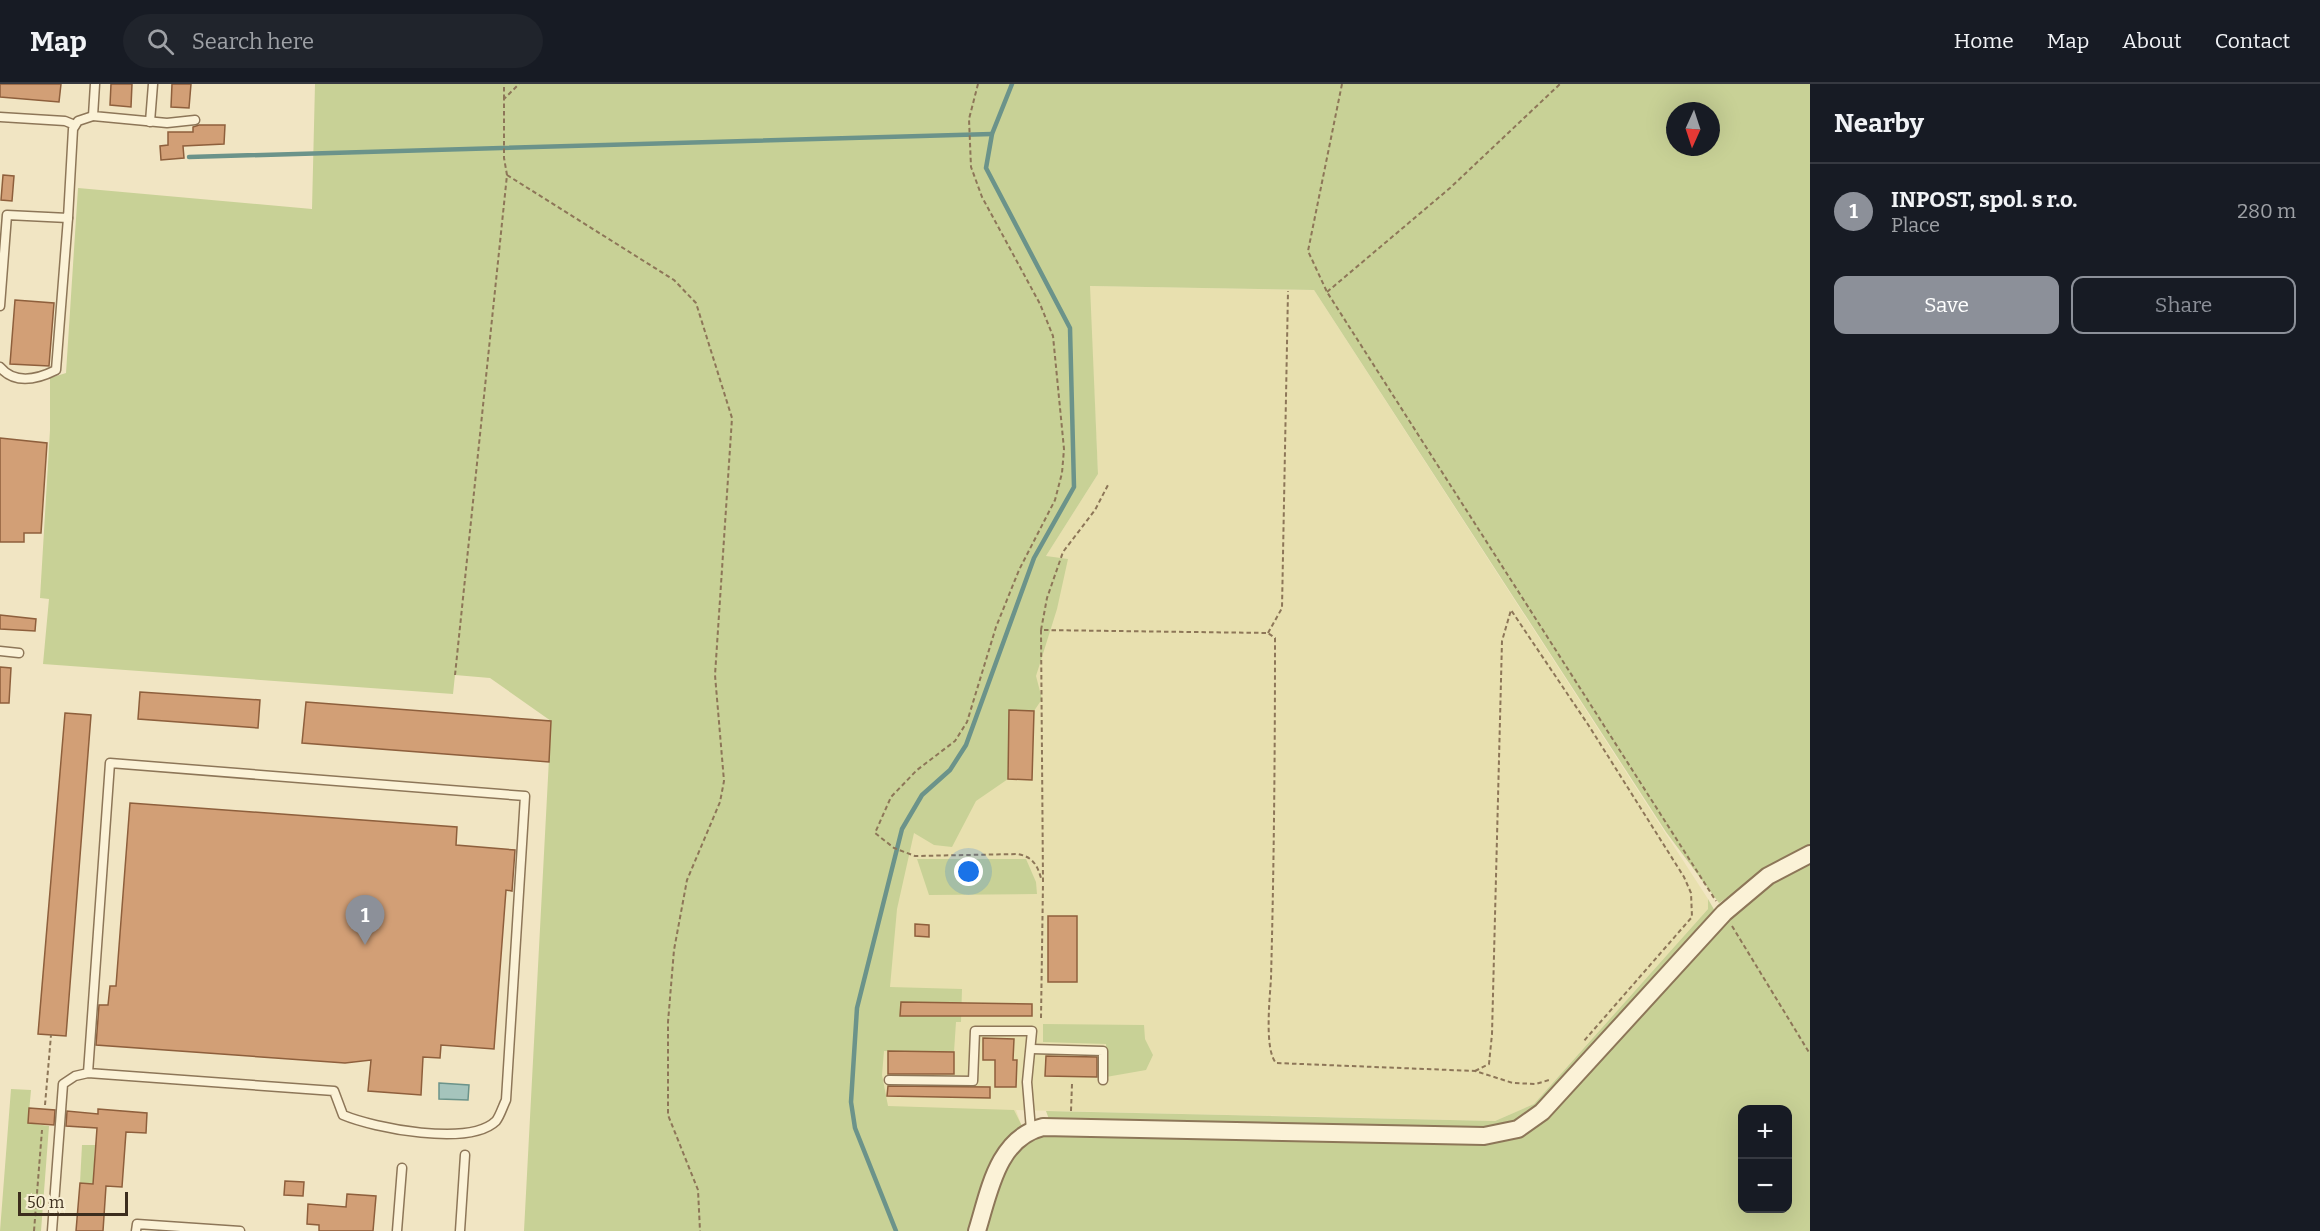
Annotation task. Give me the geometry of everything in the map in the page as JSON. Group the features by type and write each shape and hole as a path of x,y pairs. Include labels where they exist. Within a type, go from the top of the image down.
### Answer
{"street":[{"path":"977,1231 1001,1160 1014,1144 1031,1130 1055,1127 1501,1134 1526,1125 1542,1112 1724,913 1768,876 1810,854"}],"lane":[{"path":"93,116 95,84"},
{"path":"150,122 153,84"},
{"path":"0,117 65,121 75,125 93,116 150,122 195,120"},
{"path":"0,367 10,375 28,379 38,378 56,370 75,125"},
{"path":"0,306 7,215 68,218"},
{"path":"0,651 19,652"},
{"path":"52,1231 63,1084 75,1076 88,1073 334,1091 343,1115 361,1123 387,1128 458,1134 480,1130 496,1120 506,1100 525,796 110,763 88,1073"},
{"path":"889,1080 973,1081 975,1031 1032,1031 1027,1082 1031,1130"},
{"path":"1032,1049 1103,1051 1103,1080"},
{"path":"460,1231 465,1155"},
{"path":"396,1231 402,1168"},
{"path":"136,1231 137,1224 240,1231"}],"path":[{"path":"454,675 507,175 504,158 504,84"},
{"path":"504,99 519,84"},
{"path":"978,84 969,119 971,167 982,197 1040,304 1053,336 1064,449 1062,472 1055,500 1019,570 996,627 967,722 955,741 917,770 891,797 875,833 894,848 915,856 1018,854 1030,857 1038,867 1043,882"},
{"path":"1342,84 1308,251 1327,292 1724,913 1810,1054"},
{"path":"1327,292 1450,188 1560,84"},
{"path":"507,175 674,280 696,303 732,418 715,675 724,781 720,802 687,880 674,950 668,1022 668,1115 698,1191 700,1231"},
{"path":"1268,633 1282,608 1288,291"},
{"path":"1041,1018 1043,882 1041,630 1047,598 1064,552 1095,510 1108,483"},
{"path":"1475,1071 1489,1064 1492,1034 1502,641 1511,610 1589,726 1684,877 1690,893 1692,917 1580,1046"},
{"path":"1041,630 1268,633 1275,638 1274,891 1269,1018 1271,1057 1276,1063 1475,1071 1512,1083 1536,1084 1549,1080"},
{"path":"45,1105 51,1035"},
{"path":"1071,1111 1072,1084"},
{"path":"34,1231 42,1130"}],"shaded area":[{"path":"1089,286 1314,290 1708,899 1708,909 1534,1104 1495,1121 1016,1110 1022,1127 1004,1146 742,1231 770,808 1046,556 1098,474"}],"green space":[{"path":"315,84 1810,84 1810,850 1782,860 1719,903 1666,832 1314,290 1090,286 1098,474 1046,556 1068,559 1057,609 1036,676 1042,699 1034,711 1009,710 1008,779 976,801 952,847 934,845 914,833 897,909 890,987 962,989 961,1022 956,1022 954,1052 884,1051 882,1075 888,1106 1014,1110 1022,1126 995,1158 971,1231 524,1231 551,721 490,678 455,675 453,694 43,664 49,599 40,598 50,430 50,378 66,373 78,188 312,209"},
{"path":"917,859 1026,859 1036,882 1037,894 929,895"},
{"path":"1810,860 1810,1231 983,1231 998,1183 1013,1156 1037,1137 1055,1132 1502,1140 1755,892"},
{"path":"1708,899 1716,913 1535,1111 1498,1130 1050,1122 1046,1111 1495,1121 1534,1104 1708,909"},
{"path":"1043,1024 1144,1025 1145,1039 1153,1055 1146,1070 1106,1077 1106,1044 1043,1042"},
{"path":"11,1089 31,1090 28,1123 49,1126 41,1231 0,1231"},
{"path":"82,1145 95,1145 93,1184 80,1183"}],"water":[{"path":"439,1083 469,1085 468,1100 439,1099"}],"building":[{"path":"0,84 61,84 59,102 0,97"},
{"path":"111,84 132,84 131,107 110,105"},
{"path":"172,84 191,84 189,108 171,107"},
{"path":"225,125 224,144 183,146 184,158 161,160 160,146 168,145 168,132 193,132 193,127"},
{"path":"3,175 14,176 12,201 1,200"},
{"path":"15,300 54,303 49,366 10,364"},
{"path":"0,438 47,443 41,533 24,533 24,542 0,542"},
{"path":"0,615 36,619 35,631 0,629"},
{"path":"0,667 11,668 9,703 0,703"},
{"path":"140,692 260,700 258,728 138,719"},
{"path":"306,702 551,721 549,762 302,743"},
{"path":"1009,710 1034,711 1032,780 1008,779"},
{"path":"65,713 91,715 66,1036 38,1034"},
{"path":"130,803 457,827 456,845 515,850 512,891 506,890 494,1049 441,1045 440,1058 423,1057 421,1095 368,1091 371,1060 345,1063 96,1045 99,1005 108,1005 110,986 116,986"},
{"path":"1048,916 1077,916 1077,982 1048,982"},
{"path":"915,924 929,925 929,937 915,936"},
{"path":"901,1002 1032,1004 1032,1016 900,1016"},
{"path":"983,1038 1014,1039 1013,1060 1017,1060 1016,1087 995,1087 995,1060 983,1060"},
{"path":"888,1051 954,1052 954,1074 888,1074"},
{"path":"1046,1056 1097,1057 1097,1077 1045,1076"},
{"path":"888,1086 990,1087 990,1098 887,1096"},
{"path":"29,1108 55,1110 54,1125 28,1123"},
{"path":"98,1109 147,1113 146,1133 126,1132 122,1187 106,1186 103,1231 76,1231 80,1183 93,1184 97,1128 66,1126 67,1111 98,1114"},
{"path":"285,1181 304,1182 303,1196 284,1195"},
{"path":"347,1194 376,1196 373,1231 319,1231 319,1225 307,1224 308,1204 346,1207"}],"waterway":[{"path":"896,1231 855,1128 851,1102 857,1008 902,829 922,795 950,770 966,745 1034,558 1074,487 1070,328 986,168 992,134 1012,84"},
{"path":"189,157 992,134"}],"place":[{"name":"INPOST, spol. s r.o.","path":"365,945"}]}
